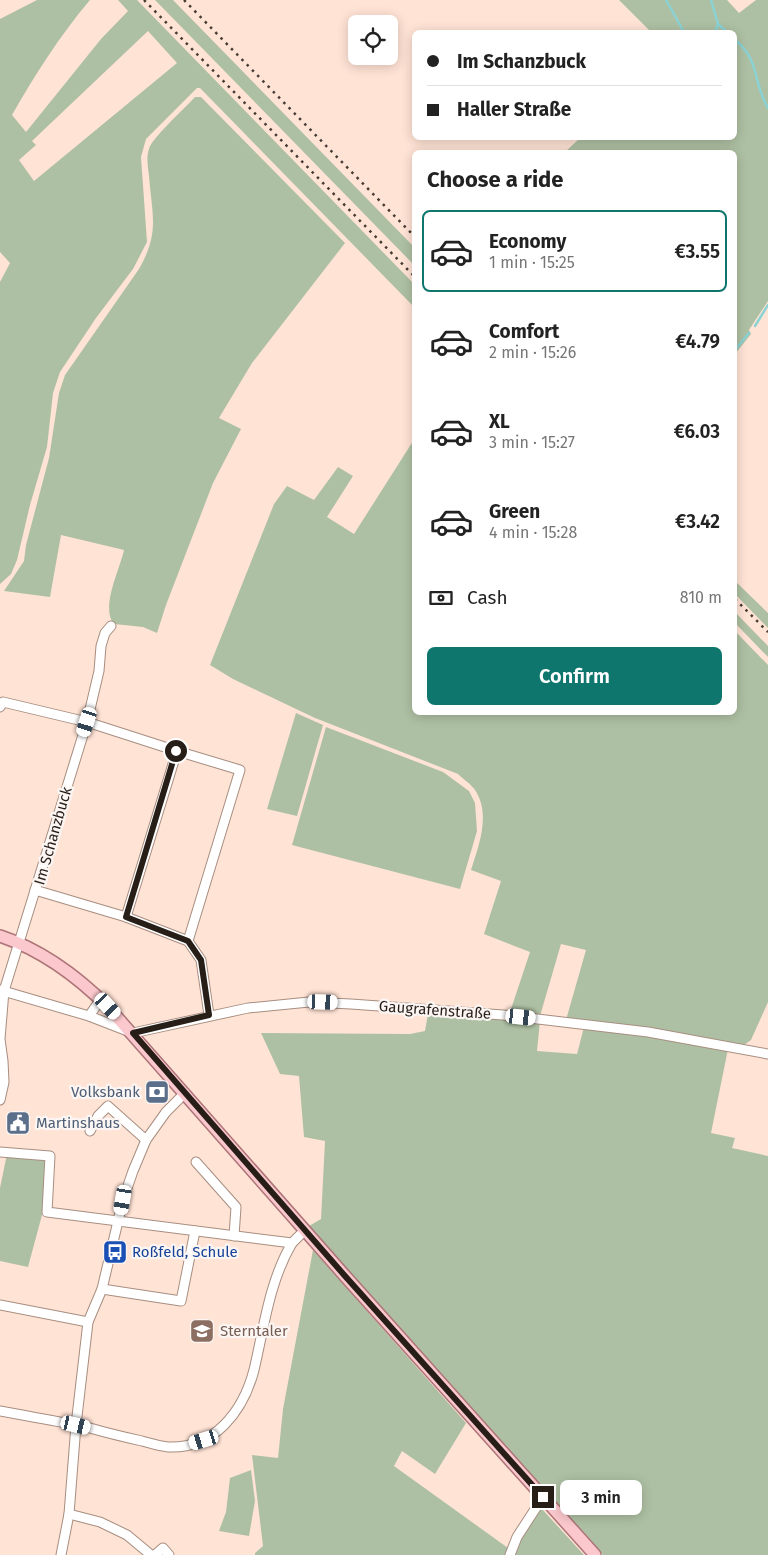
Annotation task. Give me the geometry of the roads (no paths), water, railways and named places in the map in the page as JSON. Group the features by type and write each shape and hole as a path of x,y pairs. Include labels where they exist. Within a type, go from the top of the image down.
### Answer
{"main road":[{"path":"0,936 19,942 49,959 86,985 101,999 595,1555"}],"street":[{"name":"Im Schanzbuck","path":"111,626 105,633 101,646 99,670 87,722 35,890 126,917 188,941"},
{"path":"1,705 87,722 240,770 188,941 201,960 209,1015"},
{"path":"126,917 176,751"},
{"path":"0,1100 4,1082 0,1039 2,990 35,890"},
{"path":"2,990 89,1016 133,1033"},
{"path":"89,1016 101,999"},
{"name":"Gaugrafenstraße","path":"133,1033 248,1008 309,1002 503,1015 648,1032 768,1054"},
{"path":"61,1555 69,1514 76,1425 88,1322 102,1289 123,1200 146,1140 166,1112 185,1093"},
{"path":"90,1131 98,1116 108,1106 146,1140"},
{"path":"0,1152 50,1156 47,1212 292,1243"},
{"path":"196,1162 236,1208 234,1236"},
{"path":"0,1411 76,1425 166,1447 185,1446 204,1440 223,1427 237,1411 253,1373 277,1276 284,1256 292,1243 305,1230"},
{"path":"102,1289 182,1301 195,1231"},
{"path":"0,1305 88,1322"},
{"path":"510,1555 517,1537 543,1497"},
{"path":"69,1514 100,1522 127,1535 151,1555"},
{"path":"155,1555 163,1548 170,1555"}],"waterway":[{"path":"666,0 683,30"},
{"path":"711,0 718,24 725,30"},
{"path":"716,30 718,24"},
{"path":"737,42 749,55 763,99 768,108"},
{"path":"755,326 768,305"},
{"path":"737,348 749,333"}],"railway":[{"path":"144,0 412,274"},
{"path":"184,0 412,234"},
{"path":"737,601 768,632"}],"place":[{"name":"Volksbank","path":"157,1092"},
{"name":"Martinshaus","path":"18,1123"},
{"name":"Roßfeld, Schule","path":"115,1252"},
{"name":"Sterntaler","path":"202,1331"}]}
